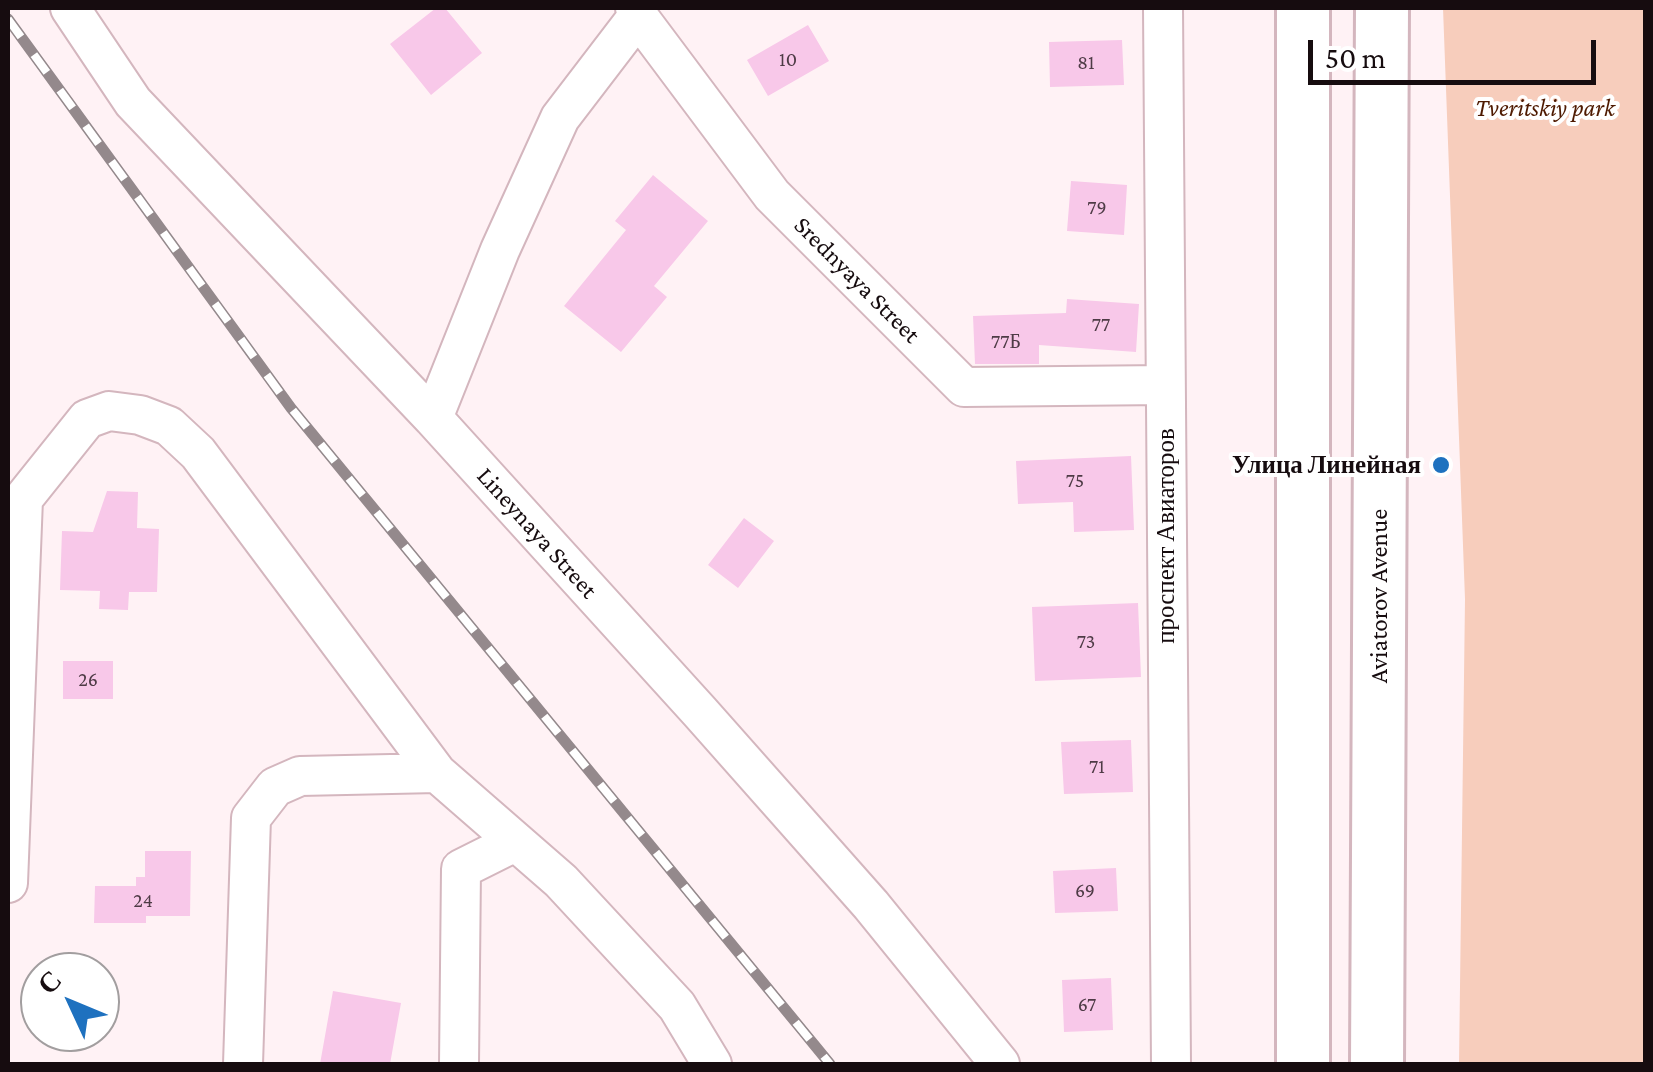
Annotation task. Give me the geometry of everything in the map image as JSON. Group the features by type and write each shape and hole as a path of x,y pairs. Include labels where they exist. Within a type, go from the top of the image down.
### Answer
{"main road":[{"path":"1303,8 1303,1064"},
{"name":"Aviatorov Avenue","path":"1377,1064 1382,8"}],"street":[{"name":"Lineynaya Street","path":"70,8 133,102 433,418 871,905 1000,1064"},
{"name":"проспект Авиаторов","path":"1162,8 1171,1064"},
{"path":"433,418 500,250 560,118 636,12"},
{"name":"Srednyaya Street","path":"636,12 772,195 964,387 1165,385"},
{"path":"8,882 24,498 86,419 108,411 140,415 169,426 198,453 438,774 561,881 677,1006 712,1064"},
{"path":"243,1064 251,818 275,787 300,776 438,774"},
{"path":"459,1064 462,869 515,842"},
{"path":"677,1006 680,1064"}],"green space":[{"name":"Tveritskiy park","path":"1443,8 1645,8 1645,1064 1459,1064 1465,599"}],"building":[{"path":"436,8 445,8 482,53 431,95 390,44"},
{"path":"808,25 829,61 768,96 747,60"},
{"path":"1122,40 1124,85 1050,87 1049,42"},
{"path":"653,175 708,221 654,286 667,297 621,352 564,306 626,230 615,221"},
{"path":"1071,181 1127,185 1124,235 1067,231"},
{"path":"1067,299 1139,304 1136,352 1039,345 1039,364 975,364 973,316 1066,313"},
{"path":"1131,456 1134,530 1074,532 1073,502 1018,504 1016,461"},
{"path":"107,491 138,492 137,528 159,529 157,592 129,592 128,610 99,609 100,591 60,590 62,531 93,532"},
{"path":"744,518 774,541 738,588 708,565"},
{"path":"1138,603 1141,677 1035,681 1032,607"},
{"path":"63,661 113,661 113,699 63,699"},
{"path":"1131,740 1133,792 1064,794 1061,742"},
{"path":"145,851 191,851 190,916 146,916 146,923 94,923 95,886 136,886 136,877 145,877"},
{"path":"1116,868 1118,911 1055,913 1053,871"},
{"path":"1111,978 1113,1030 1064,1032 1062,980"},
{"path":"333,991 401,1003 390,1064 320,1064"}],"railway":[{"path":"8,19 291,408 830,1064"}],"place":[{"name":"Улица Линейная","path":"1441,465"}]}
